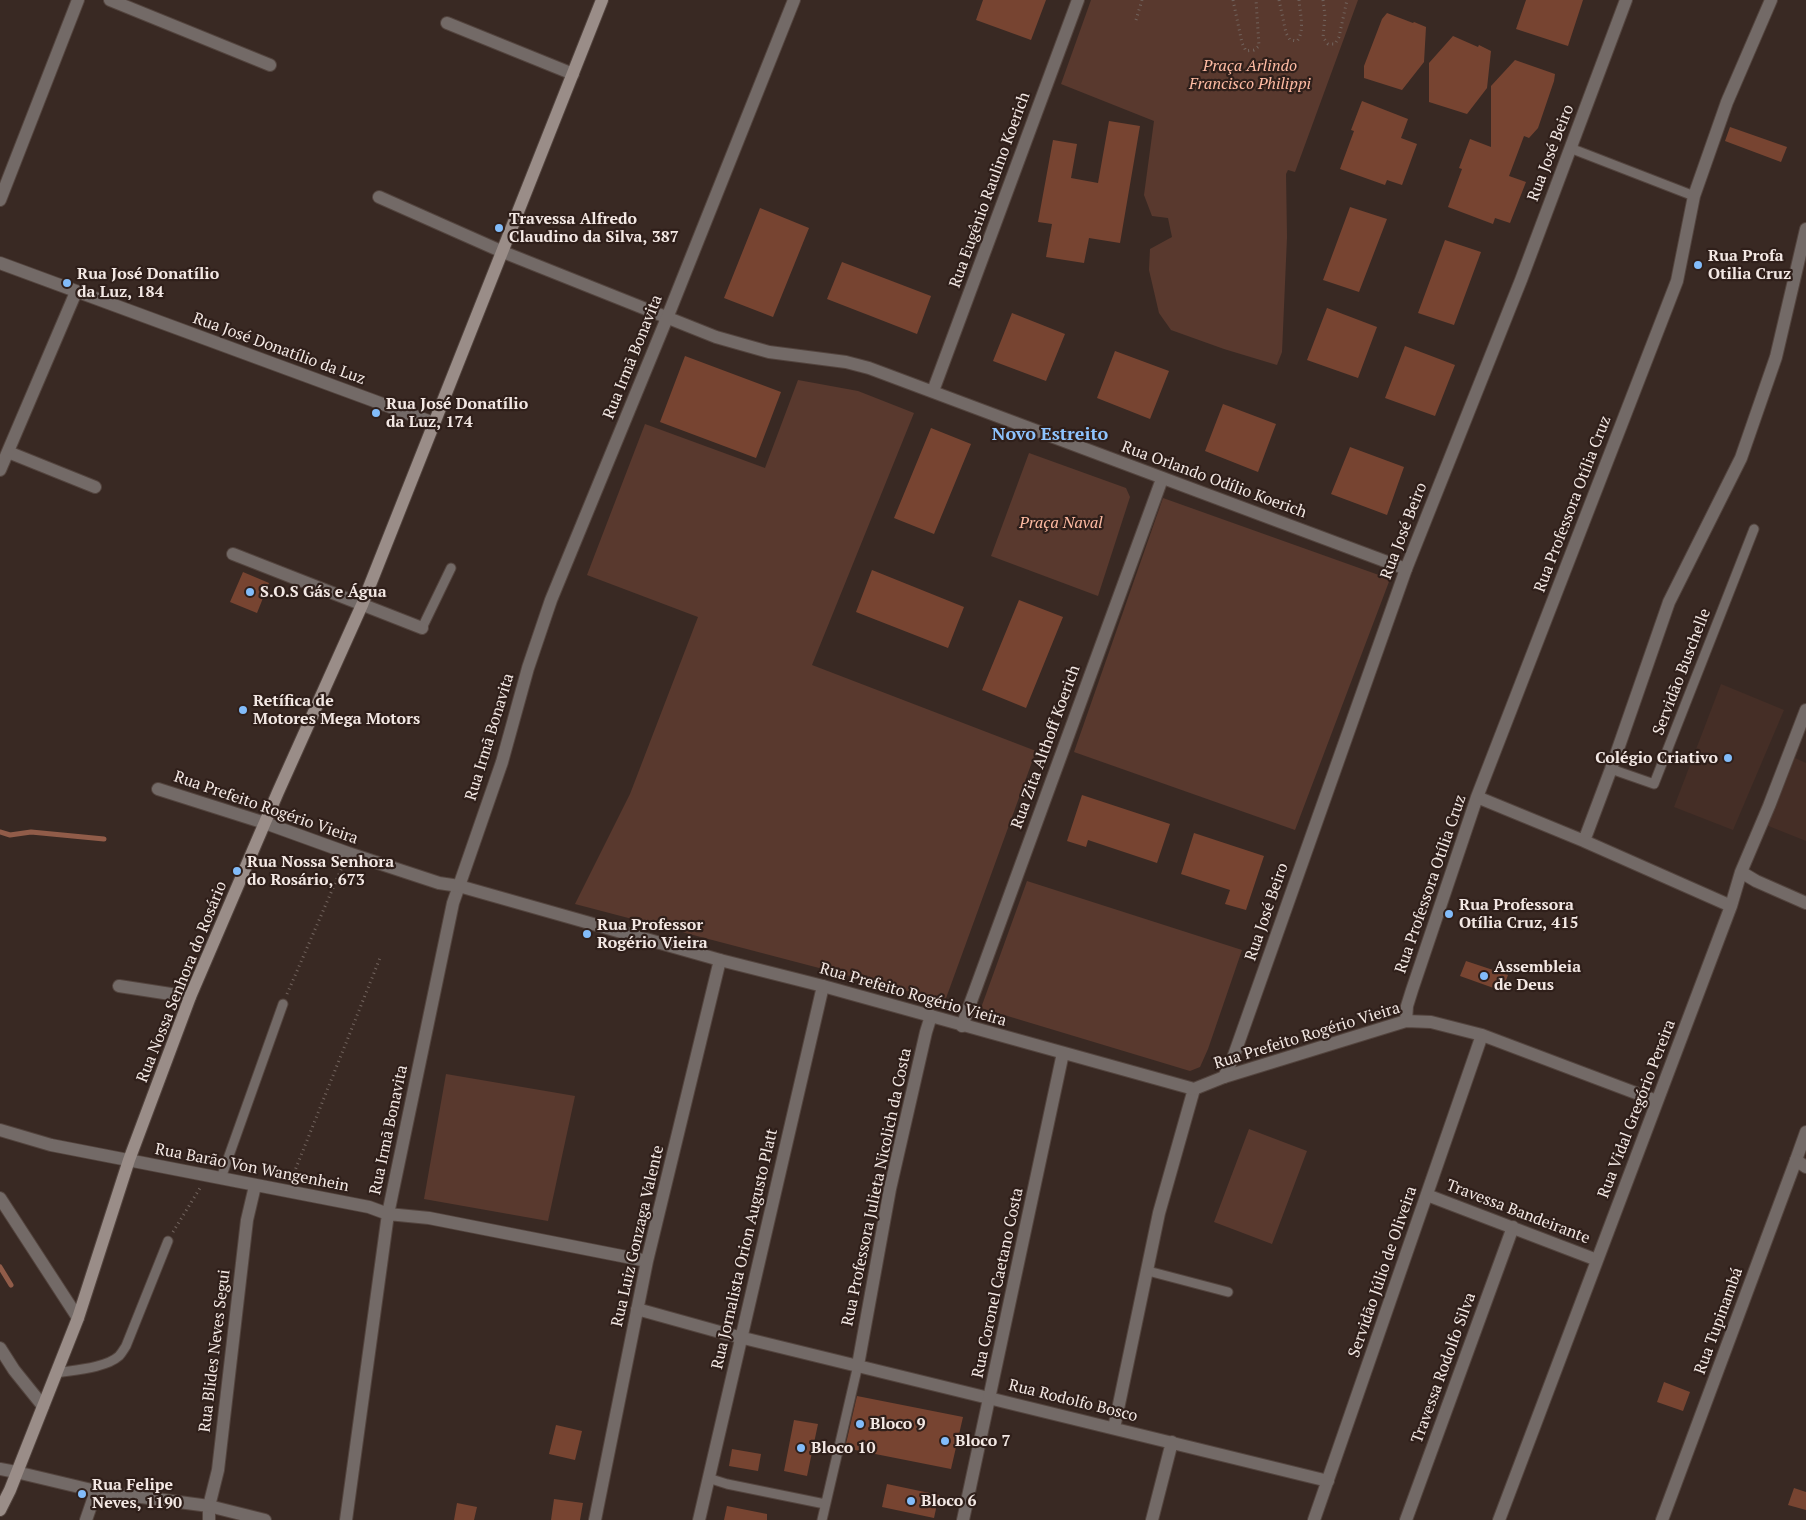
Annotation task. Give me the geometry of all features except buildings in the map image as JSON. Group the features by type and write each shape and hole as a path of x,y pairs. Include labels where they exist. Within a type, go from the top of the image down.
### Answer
{"main road":[{"name":"Rua Nossa Senhora do Rosário","path":"0,1510 78,1318 129,1160 190,997 362,604 602,0"}],"street":[{"path":"0,200 78,0"},
{"path":"110,0 270,65"},
{"name":"Rua Irmã Bonavita","path":"346,1520 388,1214 453,903 502,762 528,668 551,600 667,318 794,0"},
{"name":"Rua Eugênio Raulino Koerich","path":"933,391 1078,0"},
{"name":"Rua José Beiro","path":"1224,1077 1233,1058 1406,569 1521,280 1626,0"},
{"name":"Rua Professora Otília Cruz","path":"1406,1021 1407,1006 1412,990 1477,798 1677,281 1694,196 1727,102 1770,0"},
{"path":"447,23 573,74"},
{"name":"Rua Orlando Odílio Koerich","path":"379,197 502,252 742,346 769,352 846,362 870,368 1406,569"},
{"path":"1584,841 1670,602 1741,458 1776,357 1806,229"},
{"name":"Rua José Donatílio da Luz","path":"0,263 434,423"},
{"path":"0,470 76,292"},
{"path":"8,452 95,487"},
{"name":"Rua Zita Althoff Koerich","path":"962,1026 1162,479"},
{"path":"233,554 422,628"},
{"name":"Rua Vidal Gregório Pereira","path":"1500,1520 1731,906 1741,872 1806,710"},
{"name":"Rua Prefeito Rogério Vieira","path":"158,789 265,823 439,883 459,886 720,960 822,986 1194,1089 1224,1077 1406,1021 1431,1022 1482,1035 1657,1101"},
{"path":"1477,798 1584,841 1731,906"},
{"path":"1741,872 1756,881 1806,903"},
{"name":"Rua Luiz Gonzaga Valente","path":"595,1520 647,1261 720,960"},
{"path":"119,986 190,997"},
{"name":"Rua Jornalista Orion Augusto Platt","path":"699,1520 822,986"},
{"name":"Rua Professora Julieta Nicolich da Costa","path":"858,1365 890,1189 931,1016"},
{"name":"Servidão Júlio de Oliveira","path":"1314,1520 1482,1035"},
{"name":"Rua Coronel Caetano Costa","path":"962,1520 1063,1053"},
{"path":"1114,1428 1159,1213 1194,1089"},
{"name":"Rua Barão Von Wangenhein","path":"0,1130 51,1145 255,1186 287,1190 369,1207 388,1214 429,1218 647,1261"},
{"name":"Rua Tupinambá","path":"1662,1520 1801,1164 1806,1132"},
{"name":"Rua Blides Neves Segui","path":"209,1520 209,1506 218,1470 247,1220 255,1186"},
{"name":"Travessa Bandeirante","path":"1427,1195 1597,1260"},
{"path":"0,1198 78,1318"},
{"name":"Travessa Rodolfo Silva","path":"1406,1520 1513,1227"},
{"name":"Rua Rodolfo Bosco","path":"637,1309 742,1337 1328,1481"},
{"path":"0,1348 14,1370 43,1406"},
{"path":"1152,1520 1172,1442"},
{"path":"0,1469 96,1491 209,1506 265,1520"},
{"path":"86,1520 96,1491"}],"lane":[{"path":"1570,148 1694,196"},
{"name":"Servidão Buschelle","path":"1611,769 1654,784 1754,528"},
{"path":"422,628 451,568"},
{"path":"214,1177 283,1004"},
{"path":"56,1373 111,1362 120,1355 126,1346 168,1241"},
{"path":"1148,1271 1228,1292"},
{"path":"822,1520 858,1365"},
{"path":"708,1478 727,1484 825,1504"}],"path":[{"path":"1136,20 1142,0"},
{"path":"1233,0 1242,43 1246,51 1254,50 1259,46 1256,0"},
{"path":"1279,0 1286,34 1290,40 1297,41 1301,37 1298,0"},
{"path":"1323,0 1325,16 1323,37 1328,44 1335,44 1339,37 1347,0"},
{"path":"283,1004 348,853"},
{"path":"287,1190 380,958"},
{"path":"168,1241 214,1177"}],"shaded area":[{"name":"Colégio Criativo","path":"1721,684 1784,710 1733,830 1674,807"},
{"path":"1795,758 1806,763 1806,841 1766,825"}],"green space":[{"name":"Praça Arlindo Francisco Philippi","path":"1091,0 1358,0 1295,172 1288,170 1286,174 1287,237 1282,352 1277,365 1171,330 1159,313 1149,270 1150,249 1172,237 1168,218 1152,216 1144,195 1154,121 1061,84"},
{"path":"798,380 858,391 914,413 812,665 1036,751 945,1001 575,904 630,794 698,617 587,575 645,424 765,468"},
{"name":"Praça Naval","path":"1029,453 1126,488 1130,497 1098,596 991,556"},
{"path":"1163,498 1390,579 1295,830 1074,752"},
{"path":"1027,881 1242,950 1200,1067 1190,1071 981,1008"},
{"path":"446,1074 575,1096 548,1221 424,1199"},
{"path":"1249,1129 1307,1151 1272,1244 1214,1222"}],"waterway":[{"path":"0,832 10,835 31,832 104,839"},
{"path":"0,1267 11,1285"}],"place":[{"name":"Travessa Alfredo Claudino da Silva, 387","path":"499,228"},
{"name":"Rua Profa Otilia Cruz","path":"1698,265"},
{"name":"Rua José Donatílio da Luz, 184","path":"67,283"},
{"name":"Rua José Donatílio da Luz, 174","path":"376,413"},
{"name":"S.O.S Gás e Água","path":"250,592"},
{"name":"Retífica de Motores Mega Motors","path":"243,710"},
{"name":"Colégio Criativo","path":"1728,758"},
{"name":"Rua Nossa Senhora do Rosário, 673","path":"237,871"},
{"name":"Rua Professora Otília Cruz, 415","path":"1449,914"},
{"name":"Rua Professor Rogério Vieira","path":"587,934"},
{"name":"Assembleia de Deus","path":"1484,976"},
{"name":"Bloco 9","path":"860,1424"},
{"name":"Bloco 7","path":"945,1441"},
{"name":"Bloco 10","path":"801,1448"},
{"name":"Rua Felipe Neves, 1190","path":"82,1494"},
{"name":"Bloco 6","path":"911,1501"}],"district":[{"name":"Novo Estreito","path":"1050,435"}]}
